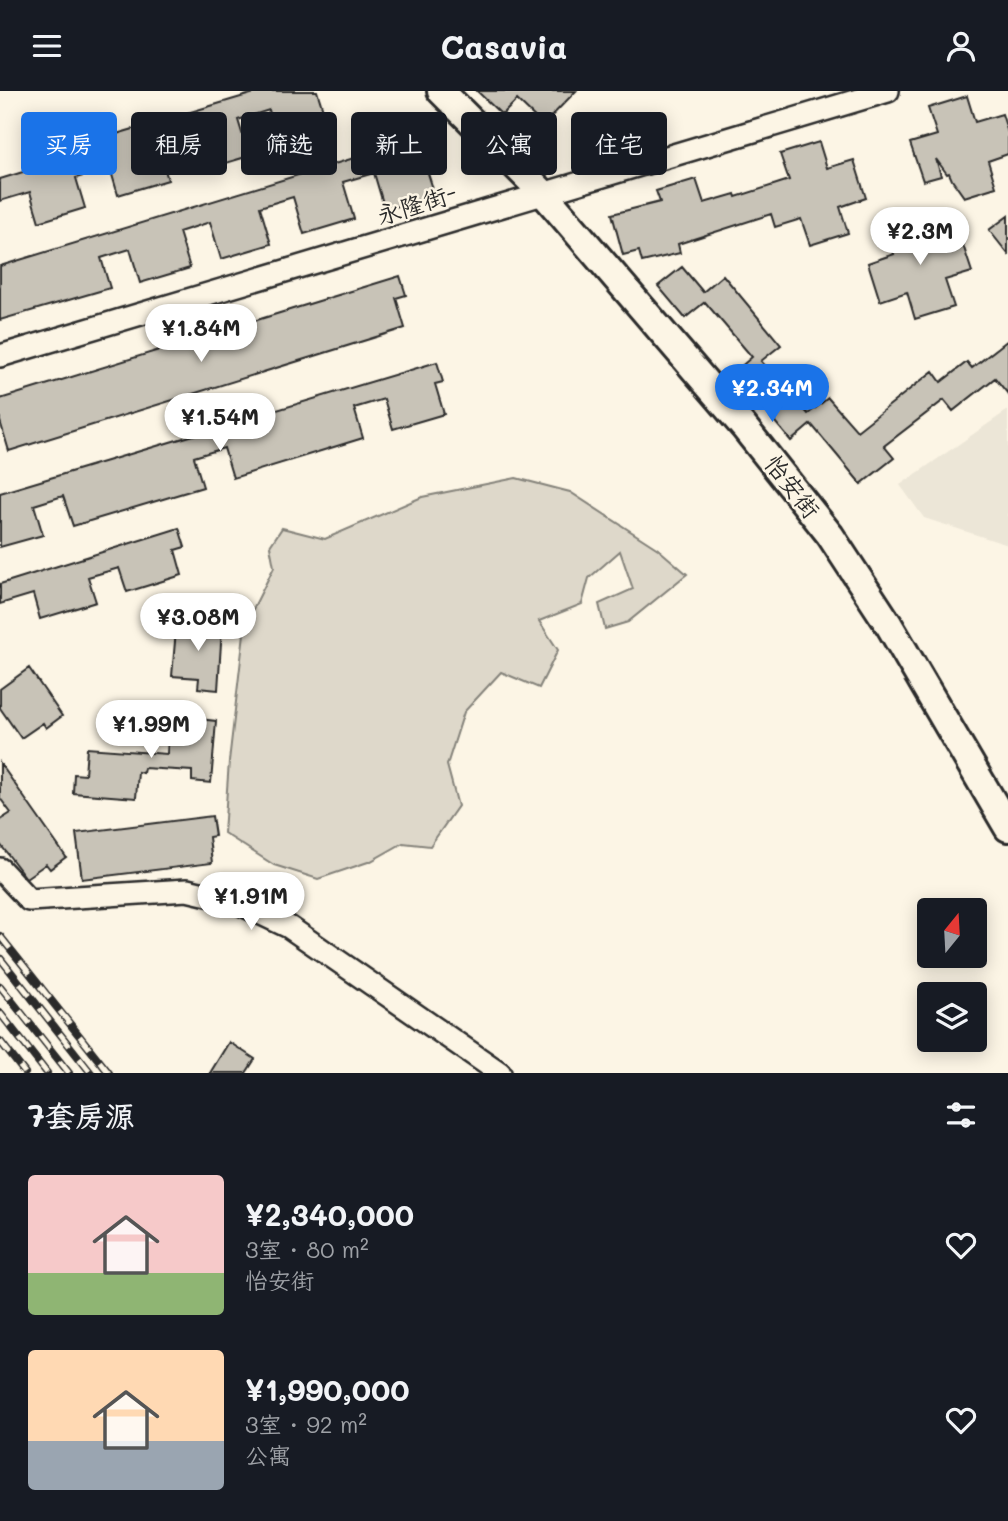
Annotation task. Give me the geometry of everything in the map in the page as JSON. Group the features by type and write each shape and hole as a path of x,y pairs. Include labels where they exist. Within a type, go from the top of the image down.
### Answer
{"street":[{"name":"怡安街","path":"441,91 544,194 744,427 830,535 889,625 1008,828"},
{"name":"永隆街-","path":"0,356 888,91"},
{"path":"0,869 29,900 187,890 234,901 289,927 500,1073"}],"shaded area":[{"path":"1008,410 1008,545 924,518 900,485"},
{"path":"516,478 570,492 658,549 687,574 628,622 605,629 599,604 633,589 620,551 589,578 582,604 539,621 558,650 539,688 501,672 464,712 447,765 458,806 430,846 403,843 371,861 318,879 274,865 224,833 229,761 245,625 274,567 270,546 282,528 325,539 422,497"}],"building":[{"path":"261,91 317,91 324,112 241,112 241,119 238,120 241,130 241,158 227,163 227,112 190,112"},
{"path":"477,91 576,91 556,112 529,112 517,100 505,112 499,112"},
{"path":"967,96 975,122 1002,114 1008,133 1008,154 988,161 996,187 964,197 949,173 947,174 936,159 941,176 923,181 910,143 937,135 928,108"},
{"path":"131,130 131,175 167,175 168,180 118,195 112,175 117,175 117,134"},
{"path":"819,142 827,168 854,160 866,198 840,207 848,233 810,245 801,219 775,227 771,214 678,244 680,253 642,262 639,251 623,255 612,214 660,202 656,191 696,179 704,203 735,194 736,197 789,180 780,154"},
{"path":"351,159 351,175 367,175 343,182 354,219 304,234 293,197 260,207 271,244 221,259 210,222 179,232 190,268 140,283 130,249 101,258 110,288 0,320 0,266 298,175 337,175 337,163"},
{"path":"21,173 21,175 86,175 76,178 85,208 39,222 30,192 0,201 0,179"},
{"path":"375,175 429,175 435,195 385,210"},
{"path":"924,216 933,242 959,233 972,272 945,280 954,307 915,319 907,292 880,301 868,263 894,254 886,228"},
{"path":"1008,216 1008,254 989,230"},
{"path":"682,267 703,292 723,275 781,345 761,361 808,414 828,398 857,431 933,371 941,382 967,362 972,368 1008,340 1008,394 995,378 953,411 944,400 884,446 894,458 861,484 811,424 791,441 732,374 752,357 705,302 685,318 658,286"},
{"path":"400,276 406,295 396,298 405,328 9,451 0,421 0,399"},
{"path":"437,362 443,382 435,384 444,414 393,429 384,399 354,408 363,438 233,478 224,448 194,457 203,487 73,526 63,496 34,505 43,535 0,547 0,493"},
{"path":"179,528 185,547 175,550 182,575 127,592 119,568 88,577 96,602 40,619 33,594 0,604 0,584"},
{"path":"177,618 197,619 196,625 222,627 218,690 198,688 199,678 172,676"},
{"path":"29,668 62,716 46,728 43,723 21,738 0,708 0,689"},
{"path":"170,711 190,713 190,718 216,721 211,783 192,781 192,771 144,768 143,773 138,772 136,798 73,793 74,774 85,775 87,748 167,754"},
{"path":"0,763 66,857 50,869 46,864 26,878 0,844 0,820 11,813 0,798"},
{"path":"212,816 215,836 209,837 212,863 82,879 76,833"},
{"path":"229,1042 255,1059 246,1073 210,1073"}],"railway":[{"path":"0,936 109,1073"},
{"path":"0,958 91,1073"},
{"path":"0,986 69,1073"},
{"path":"0,1013 47,1073"},
{"path":"0,1041 25,1073"}]}
